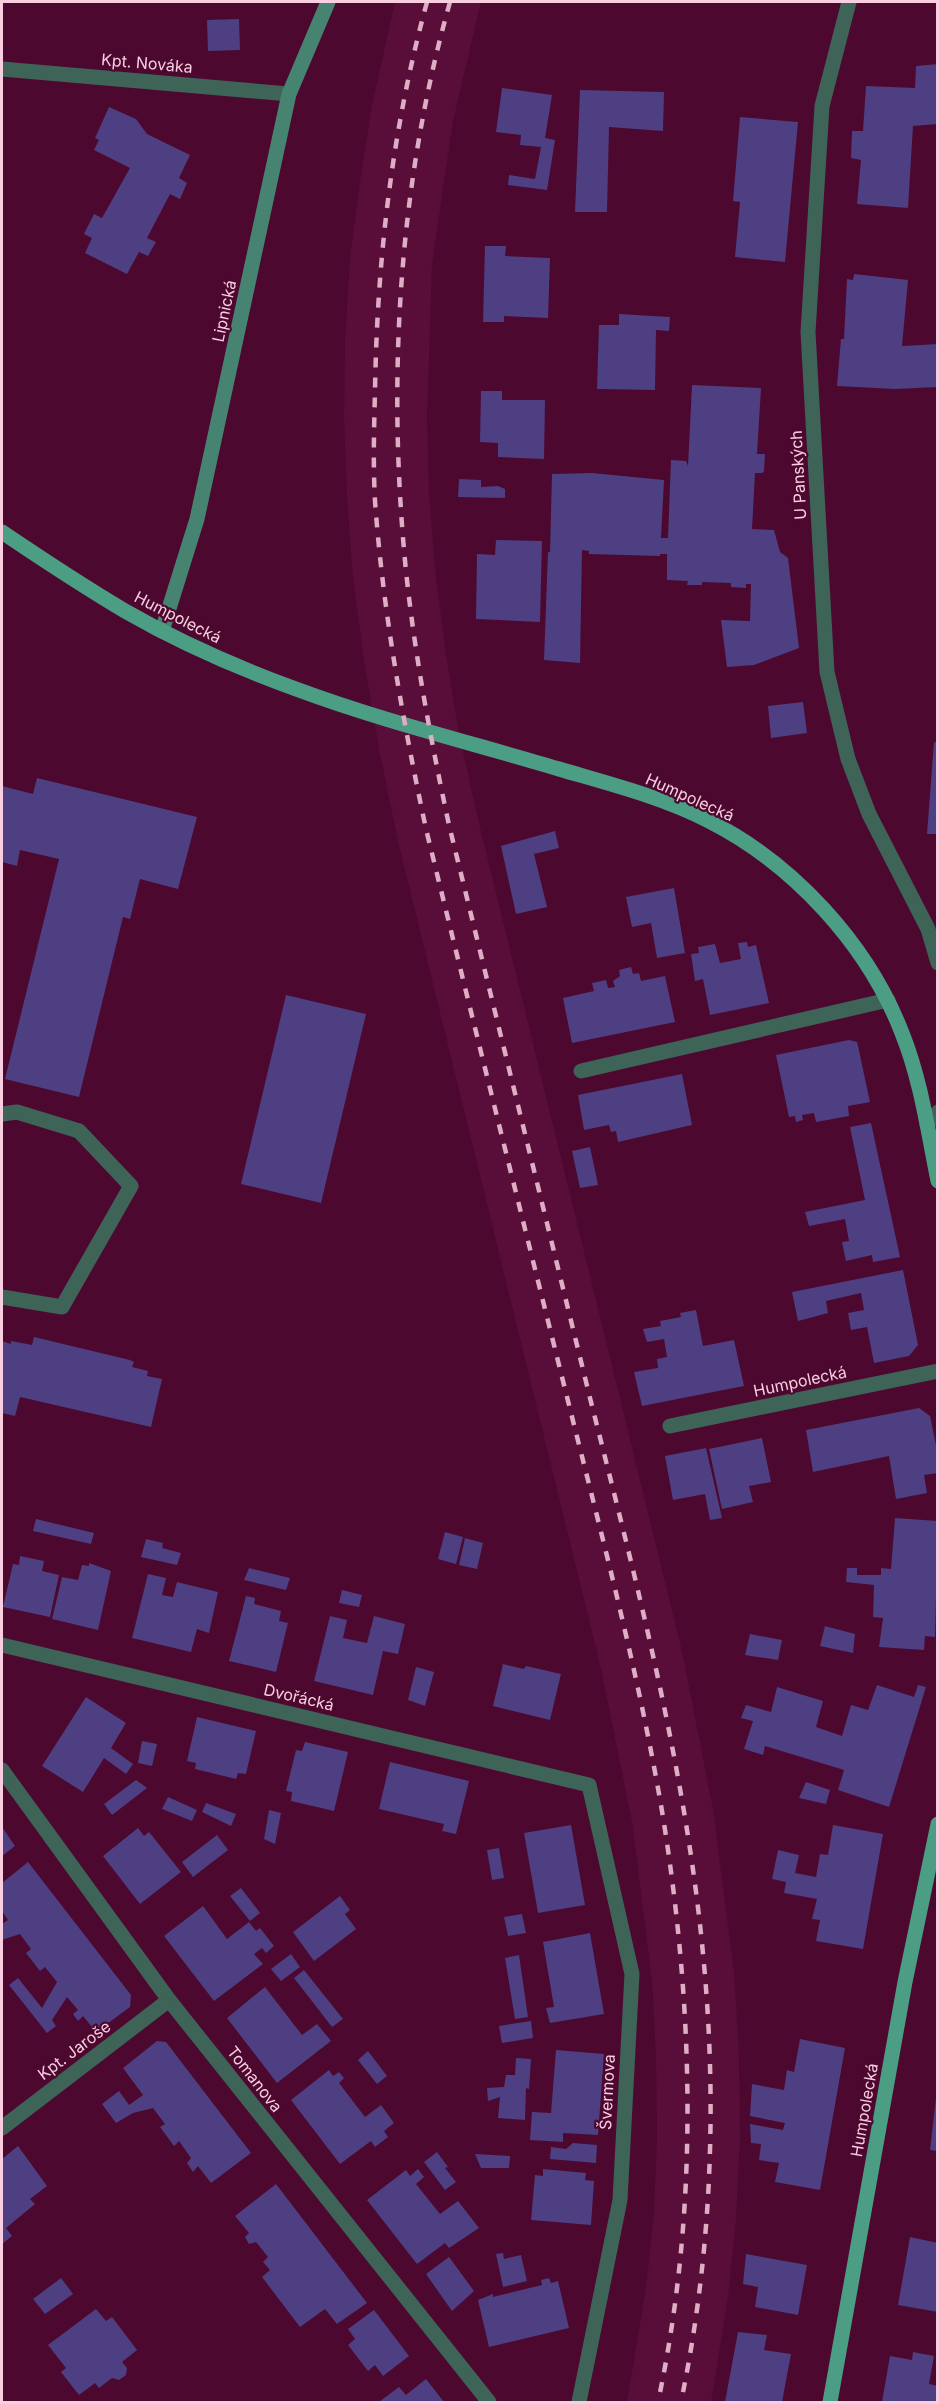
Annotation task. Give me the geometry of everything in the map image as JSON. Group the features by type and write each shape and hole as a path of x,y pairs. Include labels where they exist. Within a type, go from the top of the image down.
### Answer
{"main road":[{"name":"Humpolecká","path":"2,532 82,585 162,631 209,654 295,689 352,708 623,788 679,807 740,839 769,860 820,905 846,937 888,1000 914,1070 938,1181"},
{"name":"Humpolecká","path":"830,2403 905,1982 938,1824"}],"street":[{"name":"Lipnická","path":"162,631 197,519 289,94 328,2"},
{"name":"U Panských","path":"849,2 822,106 808,332 827,672 848,759 869,814 933,927"},
{"name":"Kpt. Nováka","path":"2,69 289,94"},
{"path":"933,927 938,963"},
{"path":"581,1071 888,1000"},
{"path":"2,1114 17,1112 79,1131 131,1186 62,1307 2,1297"},
{"path":"927,1125 938,1113"},
{"name":"Humpolecká","path":"670,1426 938,1371"},
{"name":"Dvořácká","path":"2,1645 589,1785"},
{"name":"Tomanova","path":"2,1770 169,2000 489,2403"},
{"name":"Švermova","path":"579,2403 620,2200 632,1974 589,1785"},
{"name":"Kpt. Jaroše","path":"2,2128 169,2000"}],"shaded area":[{"path":"395,2 481,2 453,121 432,265 427,416 429,494 435,569 459,734 478,819 682,1651 713,1809 734,1972 739,2055 740,2138 736,2219 728,2298 711,2402 627,2402 646,2288 654,2213 657,2137 652,1980 632,1822 601,1669 397,837 379,749 353,577 344,417 345,340 350,258 372,105"}],"building":[{"path":"239,19 240,50 208,51 207,20"},
{"path":"938,64 938,124 913,126 908,208 857,204 861,160 851,158 852,131 863,131 866,86 915,88 916,66"},
{"path":"502,88 552,95 545,138 555,140 547,190 508,185 509,175 535,179 541,147 520,145 521,135 496,132"},
{"path":"580,90 664,92 663,131 609,127 607,212 575,212"},
{"path":"109,107 136,119 147,134 190,155 179,178 187,183 180,199 170,194 147,238 156,242 148,256 139,252 127,274 85,253 92,238 84,234 94,214 102,218 130,168 94,150 99,140 95,138"},
{"path":"740,117 798,122 785,262 735,257 740,202 733,201"},
{"path":"485,246 506,246 505,256 550,258 548,318 504,316 504,322 483,322"},
{"path":"854,274 908,280 902,346 938,344 938,387 895,389 837,386 841,339 844,339 847,279 853,280"},
{"path":"619,314 670,317 669,331 656,330 655,390 597,389 599,325 619,325"},
{"path":"692,385 761,388 757,454 765,454 764,471 755,473 752,529 774,530 780,552 788,558 799,648 754,665 727,667 721,620 750,621 751,584 746,584 746,588 731,587 731,583 702,582 702,585 687,585 688,581 667,580 667,554 660,554 660,556 589,554 589,551 582,550 580,663 544,660 552,474 592,473 664,480 661,538 668,538 671,460 686,461 688,466"},
{"path":"481,391 502,391 502,400 545,400 544,459 498,457 498,443 480,442"},
{"path":"459,479 481,480 481,487 498,486 505,489 505,498 458,497"},
{"path":"496,540 542,541 540,622 476,619 477,554 495,555"},
{"path":"803,702 807,733 771,738 768,706"},
{"path":"934,742 938,743 938,834 927,834"},
{"path":"37,778 197,817 178,889 140,879 130,919 123,917 79,1097 5,1079 59,859 20,850 17,866 2,862 2,786 33,794"},
{"path":"555,831 559,848 534,854 547,907 516,914 501,846"},
{"path":"674,888 685,953 657,958 651,923 632,927 626,897"},
{"path":"747,942 748,947 756,945 769,1003 710,1015 703,979 695,981 691,954 699,953 698,947 715,944 720,963 741,959 738,943"},
{"path":"631,967 633,974 639,973 641,981 665,976 675,1022 572,1043 563,998 594,991 592,983 606,980 608,988 615,987 613,981 620,976 619,970"},
{"path":"286,995 366,1014 321,1203 241,1184"},
{"path":"849,1040 857,1042 870,1102 848,1106 849,1116 816,1122 814,1113 802,1115 803,1120 796,1122 795,1116 789,1117 776,1055"},
{"path":"682,1074 692,1125 618,1142 616,1131 611,1132 609,1125 584,1130 578,1095"},
{"path":"871,1123 900,1257 873,1262 872,1255 846,1261 842,1242 849,1241 845,1219 809,1226 805,1212 865,1200 850,1127"},
{"path":"590,1147 598,1185 580,1188 572,1151"},
{"path":"903,1270 918,1345 909,1356 874,1363 867,1327 851,1330 848,1313 864,1310 861,1293 826,1301 828,1313 798,1321 792,1292"},
{"path":"696,1310 703,1346 734,1340 744,1386 642,1406 634,1372 658,1368 657,1359 667,1357 664,1339 647,1342 643,1329 661,1326 660,1321 681,1317 680,1313"},
{"path":"34,1337 130,1360 134,1362 132,1367 148,1371 147,1376 162,1379 151,1427 20,1397 15,1416 2,1413 2,1341 32,1345"},
{"path":"919,1408 930,1416 938,1455 938,1473 924,1475 927,1493 896,1499 889,1456 813,1472 806,1430"},
{"path":"762,1438 771,1482 749,1486 753,1502 722,1509 709,1449"},
{"path":"706,1448 722,1518 710,1520 705,1494 673,1500 665,1456"},
{"path":"895,1518 938,1521 935,1637 925,1636 924,1650 879,1647 883,1618 873,1617 874,1585 846,1582 847,1568 857,1568 857,1575 881,1575 881,1568 891,1569"},
{"path":"36,1519 94,1533 91,1544 33,1531"},
{"path":"445,1532 463,1537 456,1564 438,1559"},
{"path":"465,1538 483,1543 477,1569 459,1565"},
{"path":"146,1539 163,1543 162,1548 181,1553 177,1565 141,1557"},
{"path":"20,1556 44,1561 42,1571 59,1575 50,1617 3,1607 13,1564 19,1565"},
{"path":"89,1563 111,1571 98,1630 52,1619 62,1577 78,1580 82,1565 89,1566"},
{"path":"249,1568 290,1578 286,1590 244,1580"},
{"path":"148,1574 166,1578 162,1595 173,1597 177,1582 218,1592 209,1633 197,1629 191,1652 132,1638"},
{"path":"342,1590 362,1595 359,1607 339,1603"},
{"path":"246,1596 255,1598 254,1604 281,1611 279,1621 288,1623 276,1672 229,1661"},
{"path":"330,1616 347,1620 343,1638 367,1643 374,1616 405,1624 398,1654 383,1651 373,1695 314,1681"},
{"path":"825,1626 855,1634 853,1653 820,1646"},
{"path":"750,1634 782,1640 778,1660 745,1655"},
{"path":"503,1664 524,1669 526,1666 561,1674 550,1720 493,1706"},
{"path":"416,1667 434,1672 425,1706 408,1700"},
{"path":"877,1685 914,1697 918,1685 926,1687 889,1807 838,1790 844,1770 765,1746 763,1755 744,1749 753,1721 741,1718 746,1705 771,1712 777,1687 823,1701 816,1727 842,1736 851,1705 868,1710"},
{"path":"86,1697 126,1723 111,1748 133,1764 126,1774 104,1758 83,1792 42,1766"},
{"path":"197,1717 256,1731 246,1774 238,1773 236,1779 195,1769 196,1763 187,1761"},
{"path":"142,1741 157,1744 152,1766 138,1763"},
{"path":"305,1742 348,1752 334,1811 291,1801 292,1792 286,1791 296,1750 302,1751"},
{"path":"390,1762 469,1781 456,1834 442,1831 444,1824 379,1809"},
{"path":"136,1780 147,1788 112,1815 104,1804"},
{"path":"806,1782 830,1790 826,1804 799,1798"},
{"path":"168,1797 197,1810 192,1821 162,1809"},
{"path":"206,1803 236,1814 231,1826 202,1812"},
{"path":"269,1810 281,1813 275,1844 264,1839"},
{"path":"571,1825 585,1905 538,1913 524,1833"},
{"path":"833,1825 883,1834 863,1949 816,1941 820,1920 812,1919 817,1899 784,1893 786,1882 772,1879 778,1850 799,1855 795,1873 816,1877 820,1854 828,1855"},
{"path":"2,1827 15,1846 2,1856"},
{"path":"138,1828 144,1836 149,1832 181,1872 140,1904 103,1856"},
{"path":"217,1835 228,1850 193,1877 182,1862"},
{"path":"499,1848 504,1878 492,1880 487,1850"},
{"path":"28,1862 131,1995 130,2007 96,2032 83,2016 78,2021 73,2014 78,2010 67,1997 52,2020 56,2026 47,2033 9,1985 18,1978 42,2008 57,1982 45,1967 40,1971 26,1953 31,1949 20,1934 2,1940 2,1924 8,1920 2,1911 2,1883"},
{"path":"241,1888 260,1913 250,1921 230,1896"},
{"path":"340,1896 350,1910 345,1914 356,1929 314,1961 293,1932"},
{"path":"203,1906 227,1939 249,1922 256,1931 260,1928 274,1946 266,1953 262,1948 254,1954 263,1964 214,2001 164,1936"},
{"path":"522,1914 526,1933 508,1936 504,1917"},
{"path":"590,1933 604,2014 550,2023 546,2008 554,2007 543,1942"},
{"path":"291,1954 300,1967 281,1981 271,1969"},
{"path":"519,1955 528,2017 515,2019 505,1958"},
{"path":"304,1970 343,2019 332,2027 294,1978"},
{"path":"265,1987 302,2035 317,2024 331,2041 277,2083 227,2018"},
{"path":"531,2021 533,2038 502,2043 499,2026"},
{"path":"800,2039 845,2048 820,2190 775,2182 779,2163 759,2160 761,2144 751,2143 750,2124 783,2130 785,2123 750,2116 752,2084 784,2090 787,2070 794,2072"},
{"path":"157,2041 166,2042 251,2153 211,2183 198,2166 193,2172 187,2163 191,2158 179,2141 174,2146 160,2127 165,2124 153,2108 133,2113 116,2123 102,2104 119,2091 129,2105 143,2095 123,2068"},
{"path":"556,2050 604,2054 598,2135 563,2133 563,2142 530,2140 532,2112 551,2113"},
{"path":"368,2051 387,2076 377,2084 358,2060"},
{"path":"516,2058 531,2059 529,2089 526,2088 525,2120 498,2118 500,2097 488,2101 487,2088 504,2087 506,2075 515,2075"},
{"path":"329,2070 333,2076 339,2072 344,2078 339,2083 365,2117 381,2105 394,2123 384,2131 388,2137 375,2147 371,2141 340,2164 291,2100"},
{"path":"936,2098 938,2099 938,2151 930,2150"},
{"path":"573,2143 597,2145 596,2163 550,2159 551,2147 566,2149"},
{"path":"18,2146 47,2186 30,2199 35,2204 6,2228 12,2236 2,2244 2,2159"},
{"path":"437,2152 448,2167 445,2168 456,2182 445,2190 424,2162"},
{"path":"475,2154 510,2156 509,2168 481,2168"},
{"path":"418,2169 424,2177 416,2184 440,2214 458,2201 479,2228 449,2248 445,2243 417,2264 367,2200 406,2170 410,2176"},
{"path":"543,2169 586,2173 585,2180 594,2181 591,2225 531,2220 535,2175 543,2176"},
{"path":"276,2184 367,2303 337,2324 325,2309 300,2327 262,2277 270,2270 263,2262 268,2257 256,2242 249,2244 245,2237 249,2233 235,2216"},
{"path":"910,2237 938,2243 938,2312 898,2305"},
{"path":"503,2253 504,2259 521,2255 527,2281 503,2287 496,2254"},
{"path":"746,2254 807,2265 798,2315 755,2307 758,2287 743,2284"},
{"path":"449,2257 474,2291 452,2311 426,2274"},
{"path":"61,2278 73,2294 45,2314 33,2299"},
{"path":"549,2278 551,2283 558,2281 569,2328 489,2347 478,2300 493,2294 493,2297 542,2285 541,2280"},
{"path":"96,2309 106,2321 112,2317 137,2350 122,2362 127,2368 126,2375 119,2380 112,2378 99,2388 95,2383 79,2395 61,2372 66,2368 48,2345"},
{"path":"374,2310 409,2356 383,2376 375,2365 368,2371 348,2345 355,2339 348,2329"},
{"path":"738,2332 767,2335 764,2350 791,2354 782,2402 725,2402"},
{"path":"913,2352 934,2356 929,2384 938,2386 938,2402 882,2402 890,2356 912,2360"},
{"path":"426,2379 444,2402 379,2402 399,2387 406,2395"}],"railway":[{"path":"427,2 404,98 383,244 376,343 374,433 374,487 379,543 395,666 426,829 619,1604 643,1710 663,1817 681,1963 688,2110 686,2184 680,2257 671,2330 658,2402"},
{"path":"450,2 432,71 419,142 408,213 401,284 398,428 400,500 406,571 424,699 449,825 643,1613 660,1685 687,1830 697,1903 709,2029 710,2137 705,2244 691,2350 681,2402"}]}
